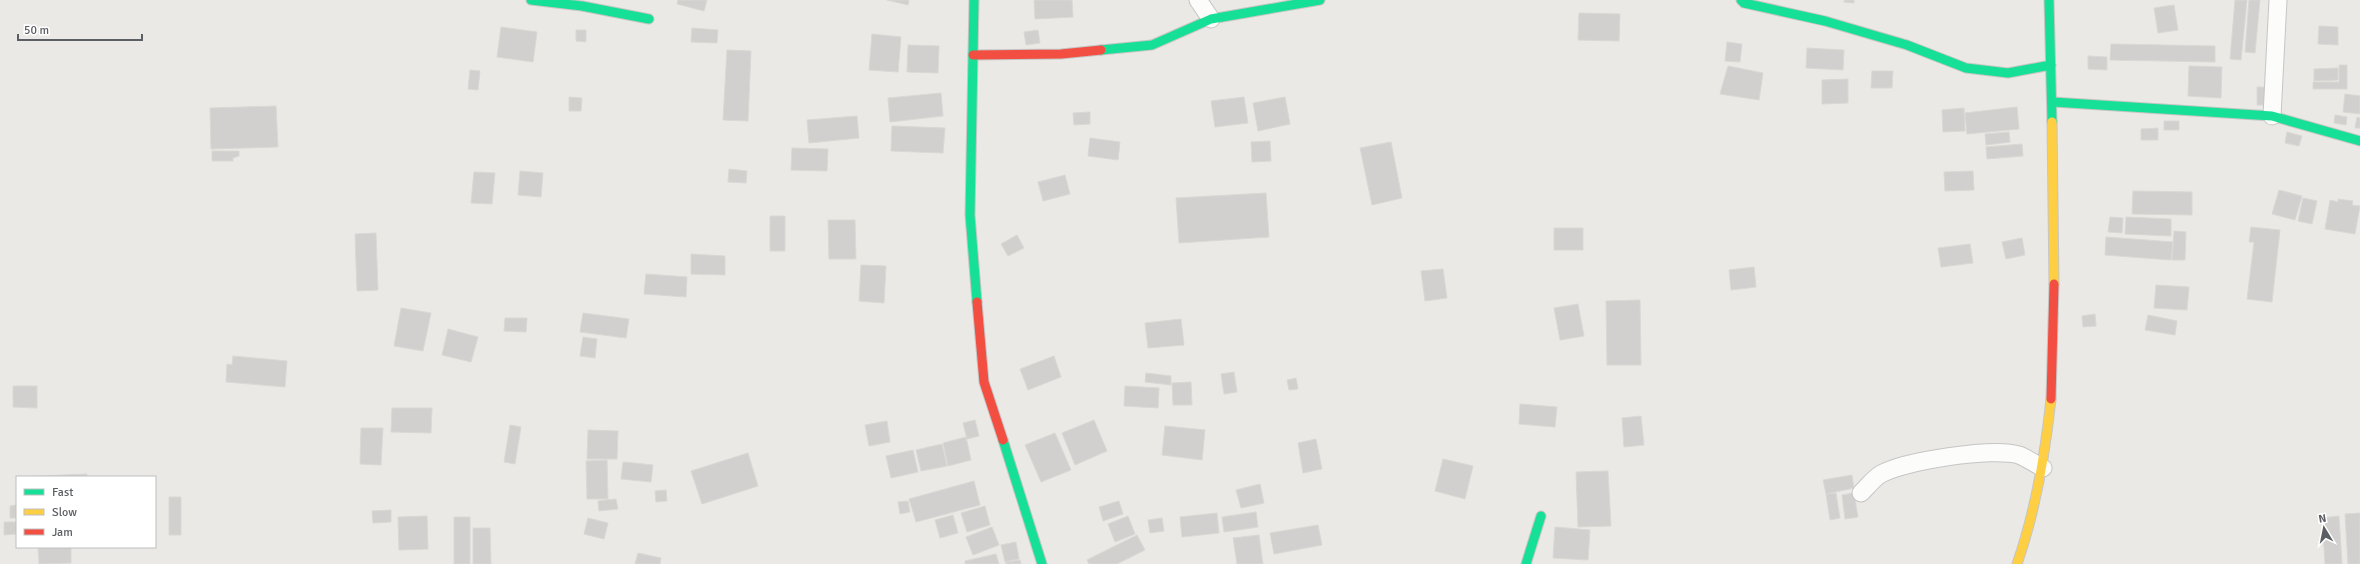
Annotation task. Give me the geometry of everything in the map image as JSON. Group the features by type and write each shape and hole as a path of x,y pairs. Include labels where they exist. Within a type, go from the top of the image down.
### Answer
{"street":[{"path":"531,0 580,3 649,19"},
{"path":"974,0 970,215 984,382 1042,564"},
{"path":"1198,0 1211,19"},
{"path":"973,55 1061,54 1152,45 1211,19 1320,0"},
{"path":"1741,0 1744,3 1825,21 1907,45 1966,68 2008,73 2051,64"},
{"path":"2017,564 2027,540 2043,468 2051,376 2055,290 2053,102 2049,0"},
{"path":"2272,116 2278,0"},
{"path":"2053,102 2272,116 2360,141"},
{"path":"1861,493 1880,474 1907,465 1946,458 1986,453 2018,455 2043,468"},
{"path":"1526,564 1540,516"}],"building":[{"path":"678,0 707,0 704,11 677,4"},
{"path":"887,0 909,0 908,5"},
{"path":"1034,0 1072,0 1073,17 1035,19"},
{"path":"1844,0 1854,0 1854,3 1844,2"},
{"path":"2235,0 2247,0 2241,60 2230,59"},
{"path":"2249,0 2260,0 2255,53 2245,52"},
{"path":"2174,5 2178,30 2158,33 2154,8"},
{"path":"1579,13 1620,14 1619,41 1578,40"},
{"path":"2319,26 2338,27 2338,45 2318,44"},
{"path":"501,27 537,32 533,62 497,57"},
{"path":"692,28 718,30 717,43 691,42"},
{"path":"576,30 586,30 586,42 576,41"},
{"path":"1038,30 1040,43 1026,45 1024,32"},
{"path":"872,34 901,37 898,72 869,70"},
{"path":"1727,42 1742,44 1740,62 1725,61"},
{"path":"2111,44 2215,46 2215,62 2110,60"},
{"path":"908,45 939,46 938,73 907,72"},
{"path":"1807,48 1844,50 1843,70 1806,68"},
{"path":"727,50 751,51 748,121 723,120"},
{"path":"2088,56 2107,57 2107,70 2088,69"},
{"path":"2339,65 2347,65 2347,89 2313,89 2313,82 2339,82"},
{"path":"1728,66 1763,73 1759,100 1720,94"},
{"path":"2189,66 2222,67 2221,98 2188,96"},
{"path":"2338,68 2338,80 2314,81 2314,69"},
{"path":"470,70 480,71 478,90 468,89"},
{"path":"1872,71 1893,71 1892,88 1871,88"},
{"path":"1848,79 1848,103 1822,104 1822,80"},
{"path":"2257,87 2266,87 2266,105 2257,105"},
{"path":"941,93 943,116 890,122 888,98"},
{"path":"2345,94 2360,96 2360,114 2343,112"},
{"path":"569,97 582,98 581,111 569,111"},
{"path":"1244,97 1248,123 1215,127 1211,101"},
{"path":"1285,97 1290,124 1258,131 1253,103"},
{"path":"276,106 278,147 211,149 210,108"},
{"path":"2017,107 2019,129 1967,134 1965,113"},
{"path":"1964,108 1965,131 1943,132 1942,110"},
{"path":"1090,112 1090,124 1074,125 1073,113"},
{"path":"2335,115 2347,117 2346,125 2334,123"},
{"path":"857,116 859,138 809,143 807,120"},
{"path":"2357,117 2360,118 2360,128 2355,128"},
{"path":"2164,121 2179,121 2179,130 2164,130"},
{"path":"892,126 945,128 943,153 891,151"},
{"path":"2158,128 2158,140 2141,140 2141,129"},
{"path":"2009,132 2010,142 1986,145 1985,134"},
{"path":"2287,132 2302,136 2299,146 2285,143"},
{"path":"1090,138 1120,142 1118,160 1088,156"},
{"path":"1270,141 1271,161 1252,162 1251,142"},
{"path":"1391,142 1402,198 1372,205 1360,148"},
{"path":"2022,144 2023,156 1987,159 1986,147"},
{"path":"792,148 828,149 827,171 791,170"},
{"path":"212,151 239,151 239,156 233,158 233,161 212,161"},
{"path":"729,169 747,171 746,183 728,182"},
{"path":"520,171 543,173 541,197 518,195"},
{"path":"1973,171 1974,190 1945,191 1944,172"},
{"path":"474,172 495,173 492,204 471,203"},
{"path":"1065,175 1070,194 1043,201 1038,182"},
{"path":"2279,190 2302,196 2295,220 2272,214"},
{"path":"2133,191 2192,192 2192,215 2132,214"},
{"path":"1266,193 1269,237 1179,243 1176,198"},
{"path":"2303,198 2317,201 2312,224 2298,221"},
{"path":"2338,199 2353,201 2352,205 2360,206 2355,234 2325,229 2330,200 2338,202"},
{"path":"770,216 785,216 785,251 770,251"},
{"path":"2110,217 2123,218 2122,233 2108,232"},
{"path":"2126,217 2171,219 2171,236 2125,234"},
{"path":"828,220 855,220 856,259 829,259"},
{"path":"2251,227 2280,230 2272,302 2247,299 2254,242 2249,242"},
{"path":"1554,228 1583,228 1583,250 1554,250"},
{"path":"2174,231 2186,232 2185,260 2172,260"},
{"path":"376,233 378,290 357,291 355,234"},
{"path":"1017,235 1024,248 1008,256 1001,244"},
{"path":"2106,237 2173,242 2171,260 2105,255"},
{"path":"2022,238 2025,255 2006,259 2002,242"},
{"path":"1970,244 1973,263 1941,267 1938,248"},
{"path":"691,254 725,256 725,275 691,274"},
{"path":"861,265 886,266 884,303 859,301"},
{"path":"1754,267 1756,287 1731,290 1729,270"},
{"path":"1443,269 1447,298 1425,301 1421,271"},
{"path":"646,274 687,277 686,297 644,294"},
{"path":"2156,285 2189,287 2187,310 2154,308"},
{"path":"1640,300 1641,365 1607,365 1606,301"},
{"path":"1578,304 1584,336 1560,340 1554,308"},
{"path":"401,308 431,313 423,351 394,346"},
{"path":"583,313 629,319 626,338 580,332"},
{"path":"2095,314 2096,326 2083,327 2082,316"},
{"path":"2148,315 2177,321 2175,335 2145,330"},
{"path":"505,318 527,318 526,332 504,331"},
{"path":"1181,319 1184,345 1148,348 1145,323"},
{"path":"448,329 478,337 471,362 442,355"},
{"path":"583,337 597,339 595,358 580,356"},
{"path":"233,356 287,361 285,387 226,382 227,364 232,365"},
{"path":"1054,356 1061,377 1028,390 1020,369"},
{"path":"1234,372 1237,392 1224,394 1221,374"},
{"path":"1146,373 1171,376 1171,385 1145,382"},
{"path":"1296,378 1298,389 1289,390 1287,380"},
{"path":"1191,382 1192,405 1173,405 1172,383"},
{"path":"13,386 37,386 37,408 13,407"},
{"path":"1125,386 1159,388 1158,408 1124,406"},
{"path":"1520,404 1557,407 1555,427 1519,424"},
{"path":"392,408 432,408 431,433 391,432"},
{"path":"1641,416 1644,445 1624,447 1622,418"},
{"path":"975,420 979,436 967,439 963,423"},
{"path":"1094,420 1107,451 1075,465 1062,433"},
{"path":"887,421 890,442 869,446 865,425"},
{"path":"510,425 521,427 515,464 504,462"},
{"path":"1165,426 1205,430 1202,460 1162,455"},
{"path":"361,428 383,428 381,465 360,464"},
{"path":"588,430 618,431 617,459 587,459"},
{"path":"1055,433 1071,470 1041,482 1025,445"},
{"path":"966,437 971,460 948,466 943,443"},
{"path":"1316,439 1322,469 1303,473 1298,443"},
{"path":"942,444 947,466 921,471 916,450"},
{"path":"913,450 918,472 891,478 886,456"},
{"path":"748,453 758,486 702,504 691,471"},
{"path":"1443,459 1473,466 1465,499 1435,491"},
{"path":"607,460 608,499 587,499 586,461"},
{"path":"623,462 653,465 651,482 621,479"},
{"path":"1608,471 1611,526 1578,527 1576,472"},
{"path":"87,474 87,476 41,476"},
{"path":"1852,475 1854,488 1826,494 1823,480"},
{"path":"974,481 980,505 916,522 909,499"},
{"path":"1260,484 1264,503 1241,508 1236,490"},
{"path":"666,490 667,501 656,502 655,491"},
{"path":"1836,493 1840,518 1830,520 1826,494"},
{"path":"1854,493 1858,517 1845,519 1842,495"},
{"path":"169,497 181,497 181,535 169,535"},
{"path":"616,499 618,509 599,511 598,501"},
{"path":"908,501 910,512 900,514 898,502"},
{"path":"1119,501 1123,514 1103,521 1099,507"},
{"path":"16,505 16,518 10,518 10,506"},
{"path":"985,506 990,525 967,532 961,513"},
{"path":"391,510 391,522 373,523 372,511"},
{"path":"1256,512 1258,527 1224,532 1222,517"},
{"path":"1217,513 1219,533 1182,537 1180,517"},
{"path":"2360,513 2360,564 2348,564 2345,514"},
{"path":"953,515 958,533 940,538 935,520"},
{"path":"427,516 428,549 399,550 398,517"},
{"path":"1128,516 1135,534 1115,542 1108,524"},
{"path":"2339,516 2342,564 2325,564 2322,518"},
{"path":"454,517 470,517 470,564 454,564"},
{"path":"588,518 608,523 604,539 584,534"},
{"path":"1162,518 1164,531 1150,533 1148,520"},
{"path":"4,522 16,522 16,534 4,535"},
{"path":"1318,525 1322,545 1274,554 1270,533"},
{"path":"992,527 999,545 973,555 966,537"},
{"path":"1555,527 1590,530 1588,560 1553,558"},
{"path":"473,528 490,528 491,564 473,564"},
{"path":"1137,535 1145,550 1117,564 1089,564 1087,560"},
{"path":"1259,535 1263,564 1237,564 1233,538"},
{"path":"1016,542 1019,559 1005,562 1001,545"},
{"path":"38,548 71,548 71,563 39,564"},
{"path":"638,553 661,558 660,564 635,564"},
{"path":"996,554 999,564 965,564 965,561"},
{"path":"1020,560 1021,564 1006,564 1006,562"}],"traffic: fast":[{"path":"531,0 582,6 649,19"},
{"path":"974,0 970,215 977,302"},
{"path":"1101,50 1152,45 1211,19 1320,0"},
{"path":"1741,0 1744,3 1825,21 1907,45 1966,68 2008,73 2051,65"},
{"path":"2049,0 2052,122"},
{"path":"2053,102 2272,116 2360,141"},
{"path":"1003,440 1042,564"},
{"path":"1526,564 1541,516"}],"traffic: slow":[{"path":"2052,122 2054,284"},
{"path":"2017,564 2035,503 2046,441 2051,399"}],"traffic: jam":[{"path":"973,55 1061,54 1101,50"},
{"path":"2051,399 2054,284"},
{"path":"977,302 984,382 1003,440"}]}
